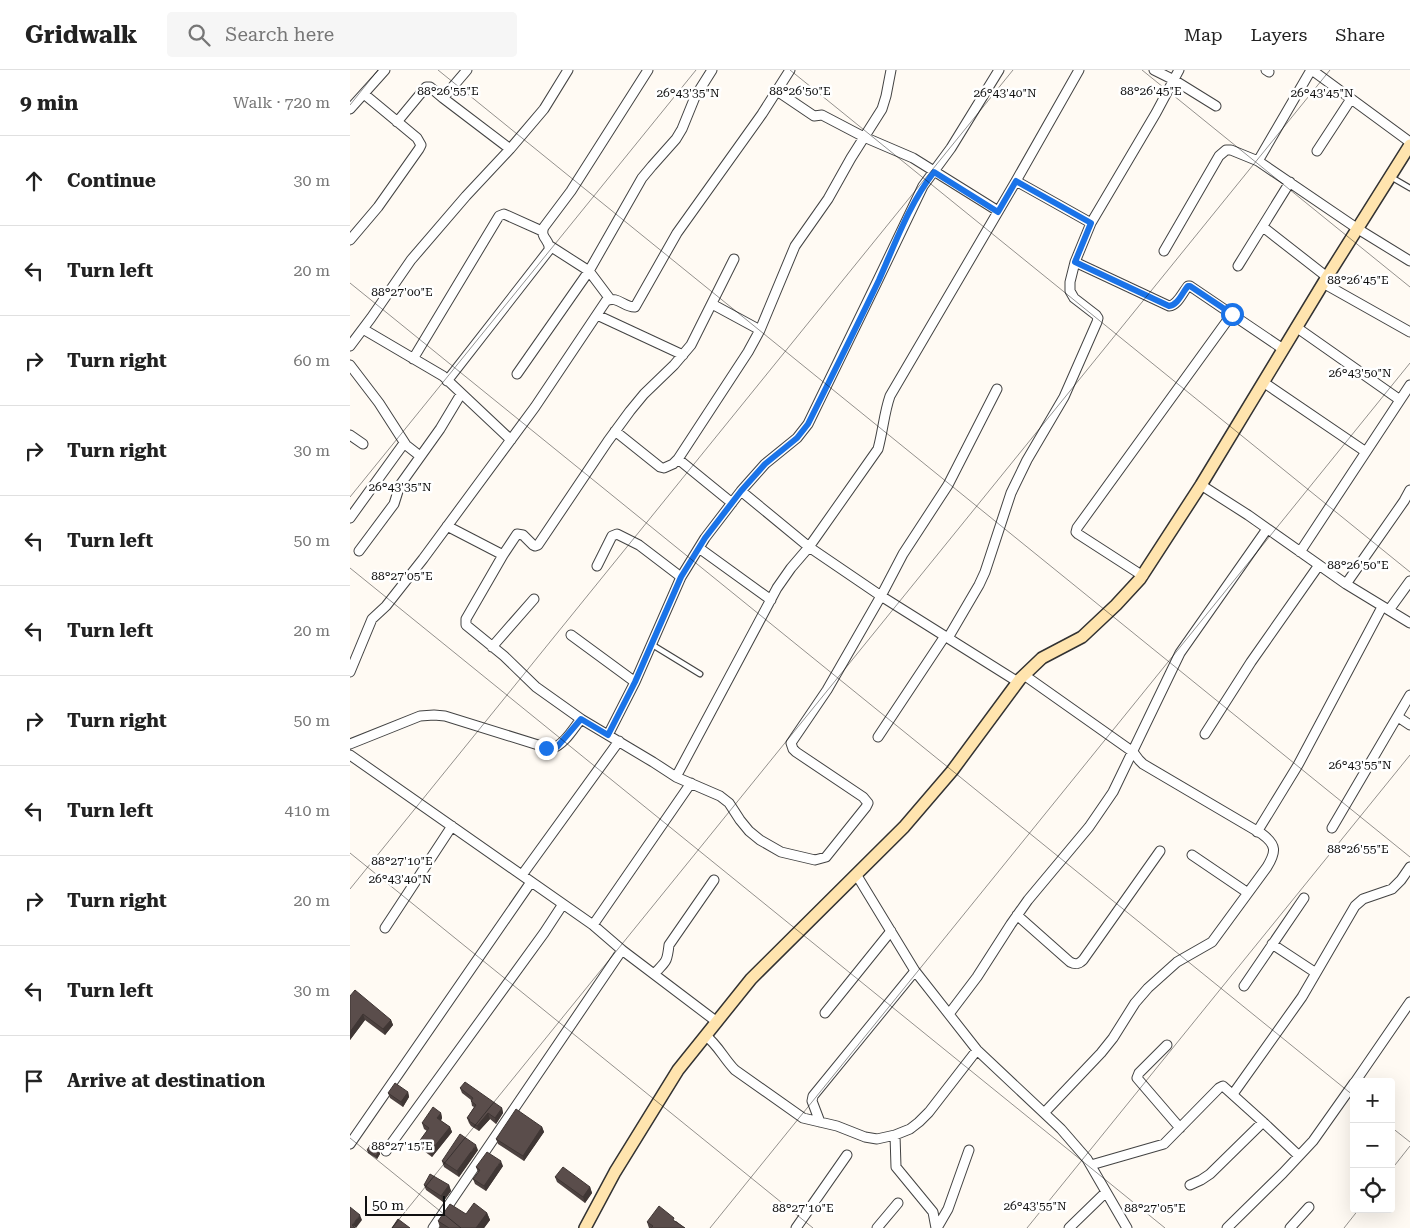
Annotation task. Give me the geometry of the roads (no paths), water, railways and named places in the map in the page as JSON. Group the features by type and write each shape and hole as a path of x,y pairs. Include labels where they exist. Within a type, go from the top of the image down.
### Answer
{"street":[{"path":"350,109 385,70"},
{"path":"443,98 467,70"},
{"path":"350,346 411,260 544,109 568,70"},
{"path":"542,232 576,183 648,70"},
{"path":"517,374 589,271 642,178 676,139 695,97 712,70"},
{"path":"350,672 372,619 386,606 448,526 535,407 606,301 615,299 629,307 635,307 677,234 762,114 790,70"},
{"path":"612,435 664,468 676,461 743,360 760,330 795,246 828,199 884,103 891,70"},
{"path":"608,735 635,682 681,577 699,548 741,491 765,464 797,438 808,424 923,186 951,148 999,70"},
{"path":"676,777 777,588 809,547 878,449 890,396 1079,70"},
{"path":"1154,70 1216,106"},
{"path":"878,736 946,637 979,585 988,566 1011,493 1027,460 1064,397 1097,322 1096,315 1074,298 1070,291 1070,282 1075,262 1091,223 1179,70"},
{"path":"586,1228 615,1172 678,1070 751,979 904,826 952,771 1021,678 1042,658 1082,637 1116,605 1142,576 1201,485 1296,327 1410,144 1312,70 1258,161"},
{"path":"397,122 426,87 430,87 510,149"},
{"path":"777,91 814,116 822,115 864,137 913,158 998,212"},
{"path":"350,240 378,207 420,145 420,142 364,94"},
{"path":"1317,151 1351,99"},
{"path":"1164,251 1223,152 1231,150 1258,161 1410,261"},
{"path":"1016,181 1091,223"},
{"path":"1238,266 1290,182"},
{"path":"413,358 501,214 542,232 550,246 589,271 610,299"},
{"path":"1263,227 1325,280 1410,332"},
{"path":"447,381 549,250 550,246"},
{"path":"734,259 691,345 644,394 612,435 538,545 533,545 523,535 517,534 465,622 468,628 504,656 536,687 581,719 676,777 720,796 729,803 749,831 772,848 815,860 826,857 868,803 864,797 796,752 791,743 827,690 882,596 903,554 948,485 997,389"},
{"path":"1075,262 1169,306 1175,304 1188,286 1190,286 1283,349"},
{"path":"712,304 760,330"},
{"path":"1142,576 1078,534 1076,532 1077,528 1232,314"},
{"path":"597,315 683,355"},
{"path":"1296,327 1400,400"},
{"path":"363,329 443,376 510,440"},
{"path":"350,365 379,402 406,444 420,456"},
{"path":"1263,382 1366,452"},
{"path":"1300,552 1410,385"},
{"path":"359,551 394,504 400,485 440,430 461,394"},
{"path":"350,435 363,444"},
{"path":"350,518 402,446 406,444"},
{"path":"676,461 732,503"},
{"path":"1201,485 1346,584 1410,623"},
{"path":"1346,584 1410,490"},
{"path":"741,491 809,547 882,596 946,637 1021,678 1133,752 1138,760 1270,840 1273,846 1274,852 1267,867 1212,942 1177,962 1148,988 1135,1003 1101,1053 1044,1113"},
{"path":"448,526 503,555"},
{"path":"949,1014 977,977 1017,915 1089,827 1113,792 1180,653 1267,529"},
{"path":"597,566 610,539 617,534 631,539 681,577"},
{"path":"699,548 771,600"},
{"path":"1204,734 1256,654 1320,565"},
{"path":"1257,832 1298,765 1386,608 1410,582"},
{"path":"492,647 534,599"},
{"path":"570,635 635,682"},
{"path":"1332,828 1410,695"},
{"path":"350,744 420,716 434,715 446,716 551,749 557,747 562,742 581,719"},
{"path":"1398,717 1410,725"},
{"path":"522,875 619,741"},
{"path":"350,755 593,925 622,950 717,1022"},
{"path":"593,925 691,784"},
{"path":"385,928 452,826"},
{"path":"1017,915 1070,962 1079,964 1160,851"},
{"path":"1192,854 1248,893"},
{"path":"1234,1094 1302,997 1355,906 1363,899 1392,889 1410,867"},
{"path":"856,874 915,970 977,1050 1062,1130 1087,1159 1127,1228"},
{"path":"654,974 667,960 669,945 714,880"},
{"path":"350,1144 531,882"},
{"path":"1244,986 1304,898"},
{"path":"386,1151 563,904"},
{"path":"824,1013 891,931"},
{"path":"1272,944 1316,973"},
{"path":"433,1228 622,950"},
{"path":"820,1122 812,1101 813,1096 915,970"},
{"path":"1357,1078 1410,1002"},
{"path":"706,1036 718,1047 735,1070 803,1118 877,1139 910,1130 919,1122 977,1050"},
{"path":"1167,1045 1137,1078 1180,1128"},
{"path":"1090,1166 1164,1144 1223,1086 1234,1094 1299,1156"},
{"path":"1227,1228 1314,1141 1350,1089"},
{"path":"1190,1186 1210,1174 1263,1122"},
{"path":"895,1135 896,1167 934,1212 937,1228"},
{"path":"937,1228 948,1209 969,1150"},
{"path":"796,1228 847,1155"},
{"path":"1069,1228 1106,1192"},
{"path":"877,1228 898,1203"},
{"path":"1290,1228 1310,1207"}],"lane":[{"path":"1390,176 1410,188"},
{"path":"651,644 700,674"}]}
